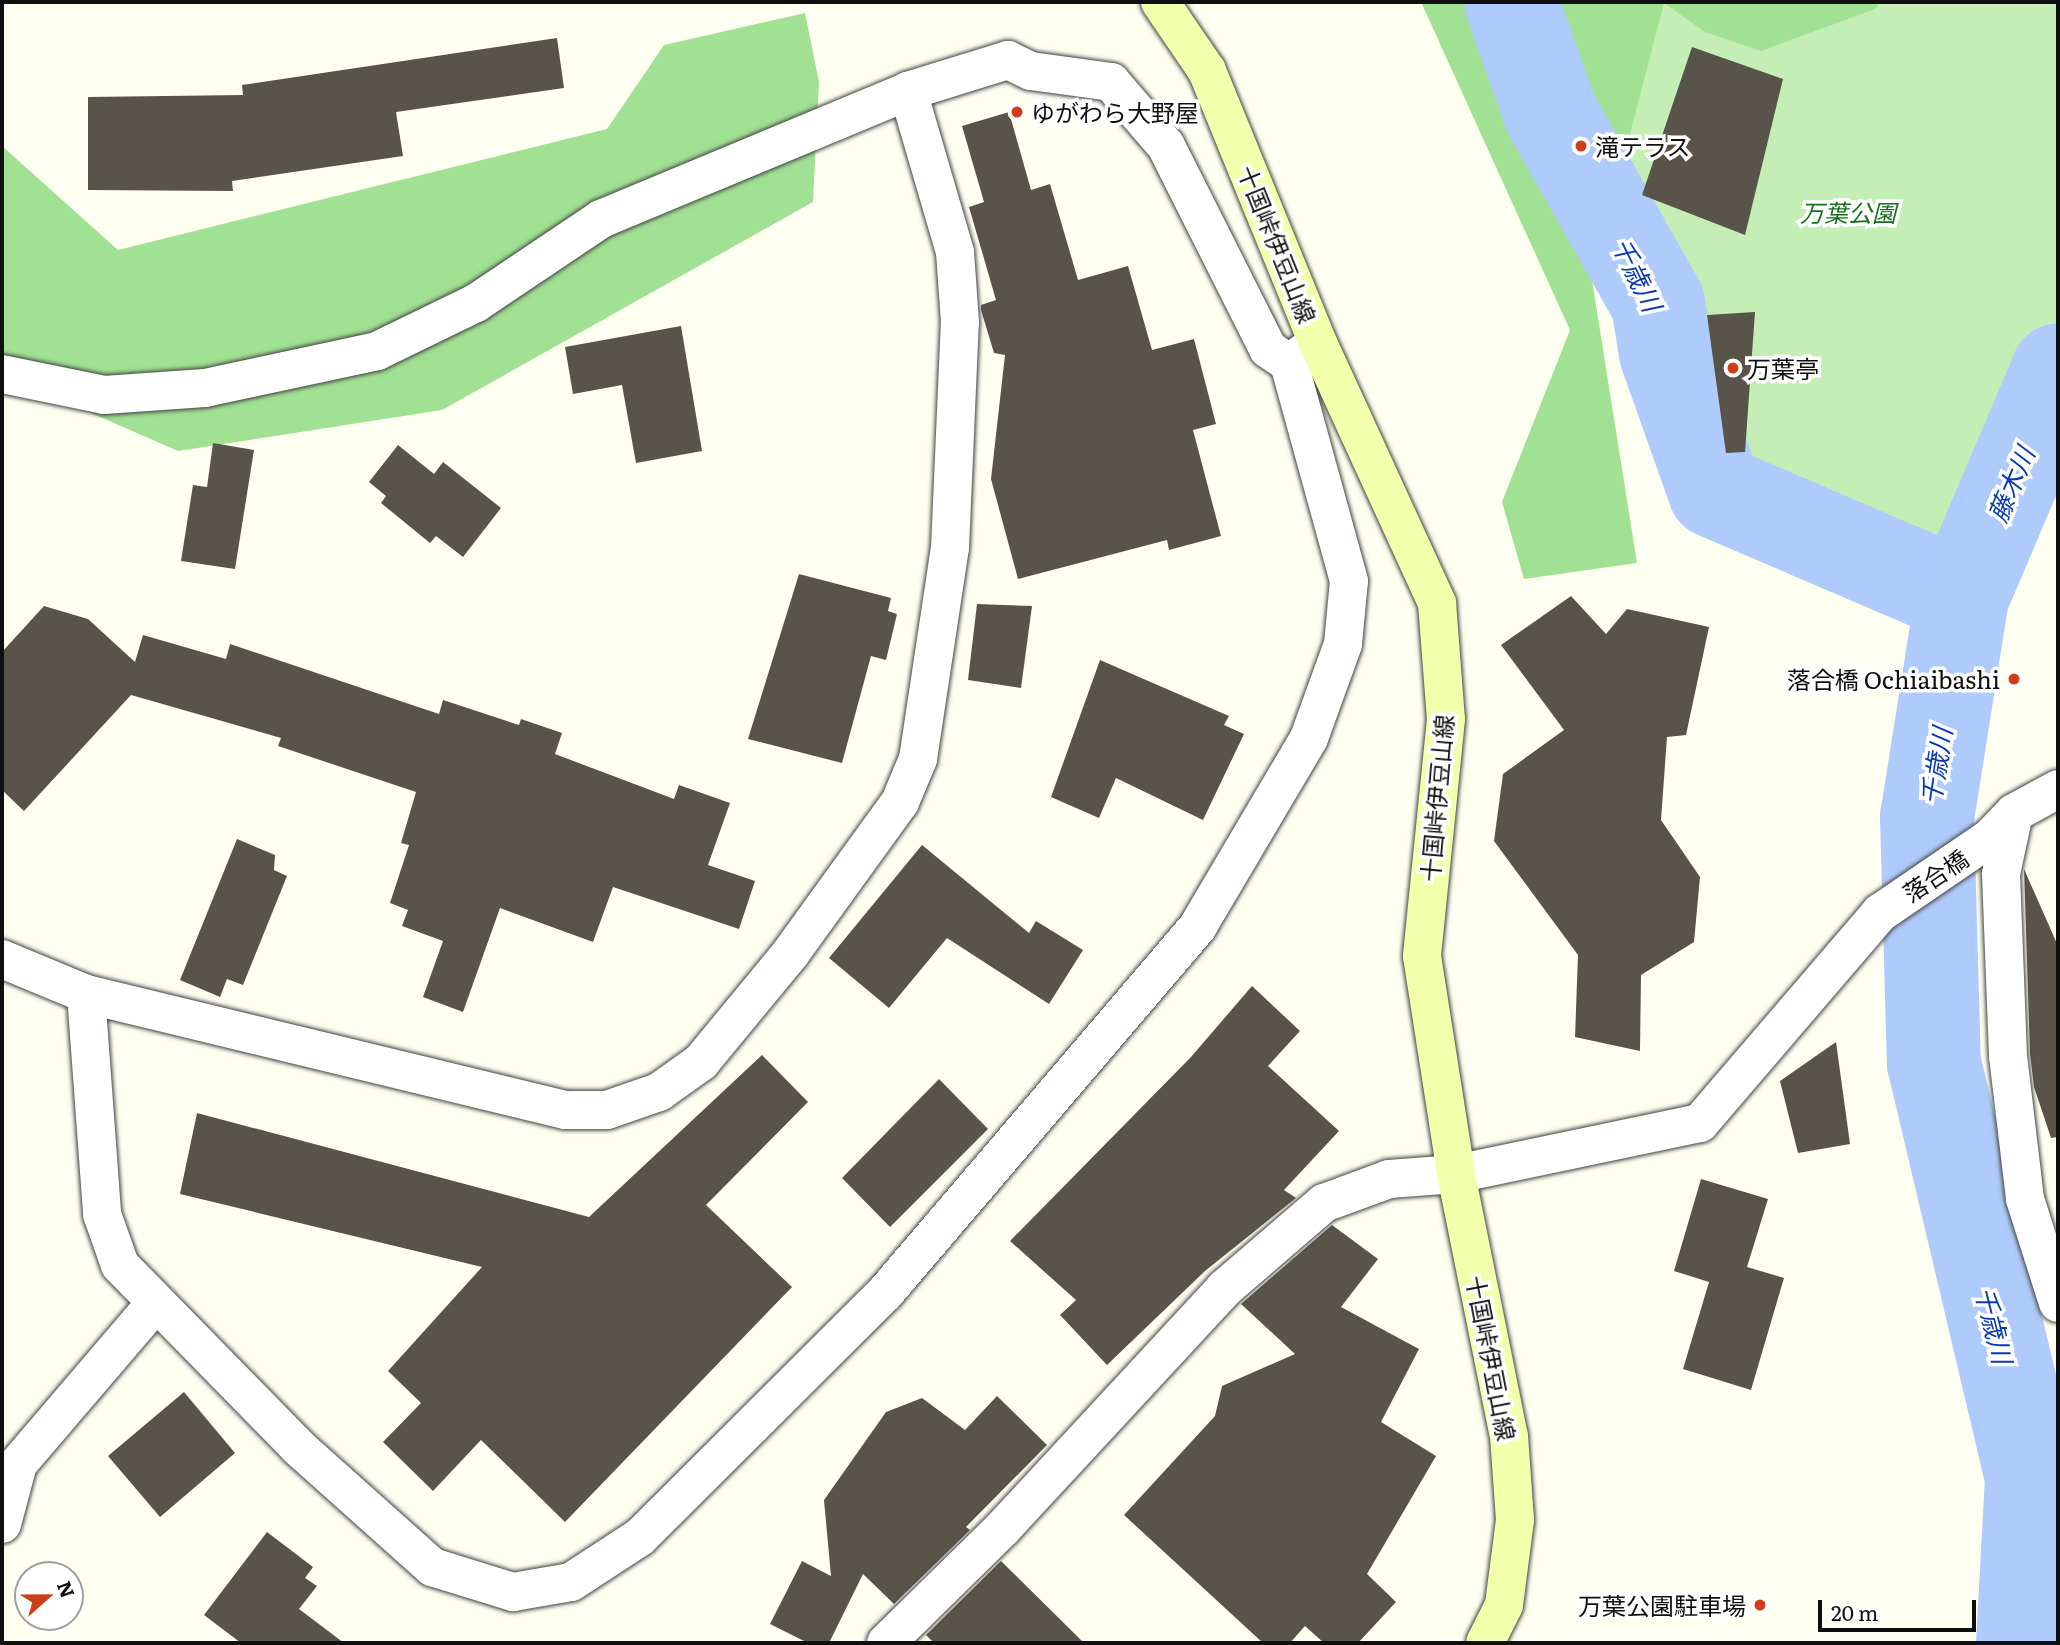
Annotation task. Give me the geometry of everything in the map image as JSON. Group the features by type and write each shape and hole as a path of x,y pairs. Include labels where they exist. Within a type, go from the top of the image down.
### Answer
{"main road":[{"name":"十国峠伊豆山線","path":"1160,2 1207,71 1303,353 1437,603 1446,719 1422,956 1456,1174 1509,1436 1515,1520 1504,1605 1485,1643"}],"street":[{"path":"2,374 117,394 205,388 377,351 476,303 601,219 908,91 1008,60 1031,71 1111,82 1166,146 1268,349 1303,353 1349,581 1343,644 1309,738 1199,926 898,1279 640,1537 571,1582 513,1591 432,1567 298,1447 154,1305 120,1265 102,1214 86,994"},
{"path":"2,959 86,994 565,1110 607,1110 659,1092 701,1062 790,954 900,802 918,759 950,548 960,322 956,252 908,91"},
{"name":"落合橋","path":"886,1643 1003,1528 1224,1289 1324,1203 1389,1180 1456,1174 1700,1123 1881,913 2058,789"},
{"path":"2002,826 2001,874 2008,1056 2025,1199 2058,1303"},
{"path":"2,1524 18,1464 154,1305"}],"green space":[{"path":"1421,2 1880,2 1875,9 1761,51 1705,32 1664,3 1592,280 1637,563 1524,579 1502,502 1570,330"},
{"name":"万葉公園","path":"1511,2 2058,2 2058,333 1962,597 1715,491 1666,353 1658,303 1551,114"},
{"path":"805,13 819,82 813,202 442,410 178,451 2,374 2,146 118,250 607,129 664,45"}],"building":[{"path":"557,38 564,88 396,112 403,156 232,181 233,191 88,190 88,97 243,95 242,85"},
{"path":"1692,47 1783,79 1745,235 1642,195"},
{"path":"1009,112 1031,190 1050,184 1078,280 1128,266 1152,350 1194,339 1216,424 1193,430 1221,536 1169,550 1167,540 1018,579 991,479 1005,355 994,353 981,310 981,305 996,300 969,207 984,202 962,126"},
{"name":"万葉亭","path":"1755,312 1745,452 1726,453 1707,315"},
{"path":"681,326 702,451 636,463 622,385 573,394 565,347"},
{"path":"213,443 254,450 235,569 181,561 193,485 207,487"},
{"path":"398,445 434,474 443,462 501,508 463,557 436,536 430,543 381,503 386,496 369,482"},
{"path":"799,574 891,598 888,611 897,614 886,660 871,656 842,763 748,739"},
{"path":"1571,596 1606,634 1627,609 1709,627 1686,735 1667,737 1661,820 1700,877 1694,942 1641,975 1640,1051 1575,1037 1578,955 1494,841 1503,774 1564,730 1501,645"},
{"path":"977,604 1032,606 1021,688 968,680"},
{"path":"44,606 88,619 135,662 143,635 226,659 230,644 439,714 443,700 519,725 521,719 562,733 555,754 674,799 679,785 730,803 708,865 755,881 739,929 613,887 593,942 500,908 463,1012 423,997 443,941 402,926 408,910 390,903 409,845 401,843 416,792 278,746 281,738 131,695 24,811 2,790 2,652"},
{"path":"1100,660 1229,716 1224,725 1244,734 1203,820 1116,778 1099,818 1051,797"},
{"path":"237,839 275,855 274,870 287,876 243,985 227,979 220,997 180,980"},
{"path":"922,845 1029,933 1036,921 1083,950 1049,1004 947,938 889,1008 829,958"},
{"path":"2024,869 2058,946 2058,1137 2051,1138 2034,1087 2030,1054"},
{"path":"1252,986 1300,1031 1268,1066 1339,1131 1284,1190 1296,1198 1205,1271 1107,1365 1060,1315 1076,1300 1010,1241 1191,1057"},
{"path":"1836,1042 1850,1144 1798,1153 1780,1081"},
{"path":"762,1055 808,1102 706,1205 792,1287 565,1522 481,1440 433,1491 383,1442 421,1403 388,1371 482,1267 180,1194 197,1113 589,1217"},
{"path":"939,1079 988,1129 890,1227 842,1178"},
{"path":"1701,1179 1768,1199 1747,1267 1784,1278 1751,1390 1683,1369 1709,1282 1674,1271"},
{"path":"1332,1225 1378,1259 1341,1307 1419,1349 1381,1422 1436,1456 1367,1574 1396,1602 1358,1643 1324,1643 1305,1626 1290,1643 1263,1643 1124,1515 1215,1416 1222,1386 1295,1354 1241,1304"},
{"path":"184,1392 235,1453 160,1517 108,1456"},
{"path":"997,1396 1047,1445 966,1527 970,1530 894,1604 863,1574 829,1643 808,1643 770,1624 802,1561 831,1576 824,1500 886,1412 922,1398 965,1430"},
{"path":"267,1532 313,1567 305,1578 317,1586 299,1609 344,1643 241,1643 204,1615"},
{"path":"1001,1561 1084,1643 934,1643 926,1635"}],"waterway":[{"name":"千歳川","path":"1511,2 1551,114 1658,303 1666,353 1715,491 1962,597 1927,817 1934,1063 2032,1478 2023,1643"},
{"name":"藤木川","path":"1962,597 2058,371"}],"place":[{"name":"ゆがわら大野屋","path":"1017,112"},
{"name":"滝テラス","path":"1581,146"},
{"name":"万葉亭","path":"1733,368"},
{"name":"落合橋 Ochiaibashi","path":"2014,679"},
{"name":"万葉公園駐車場","path":"1760,1605"}]}
